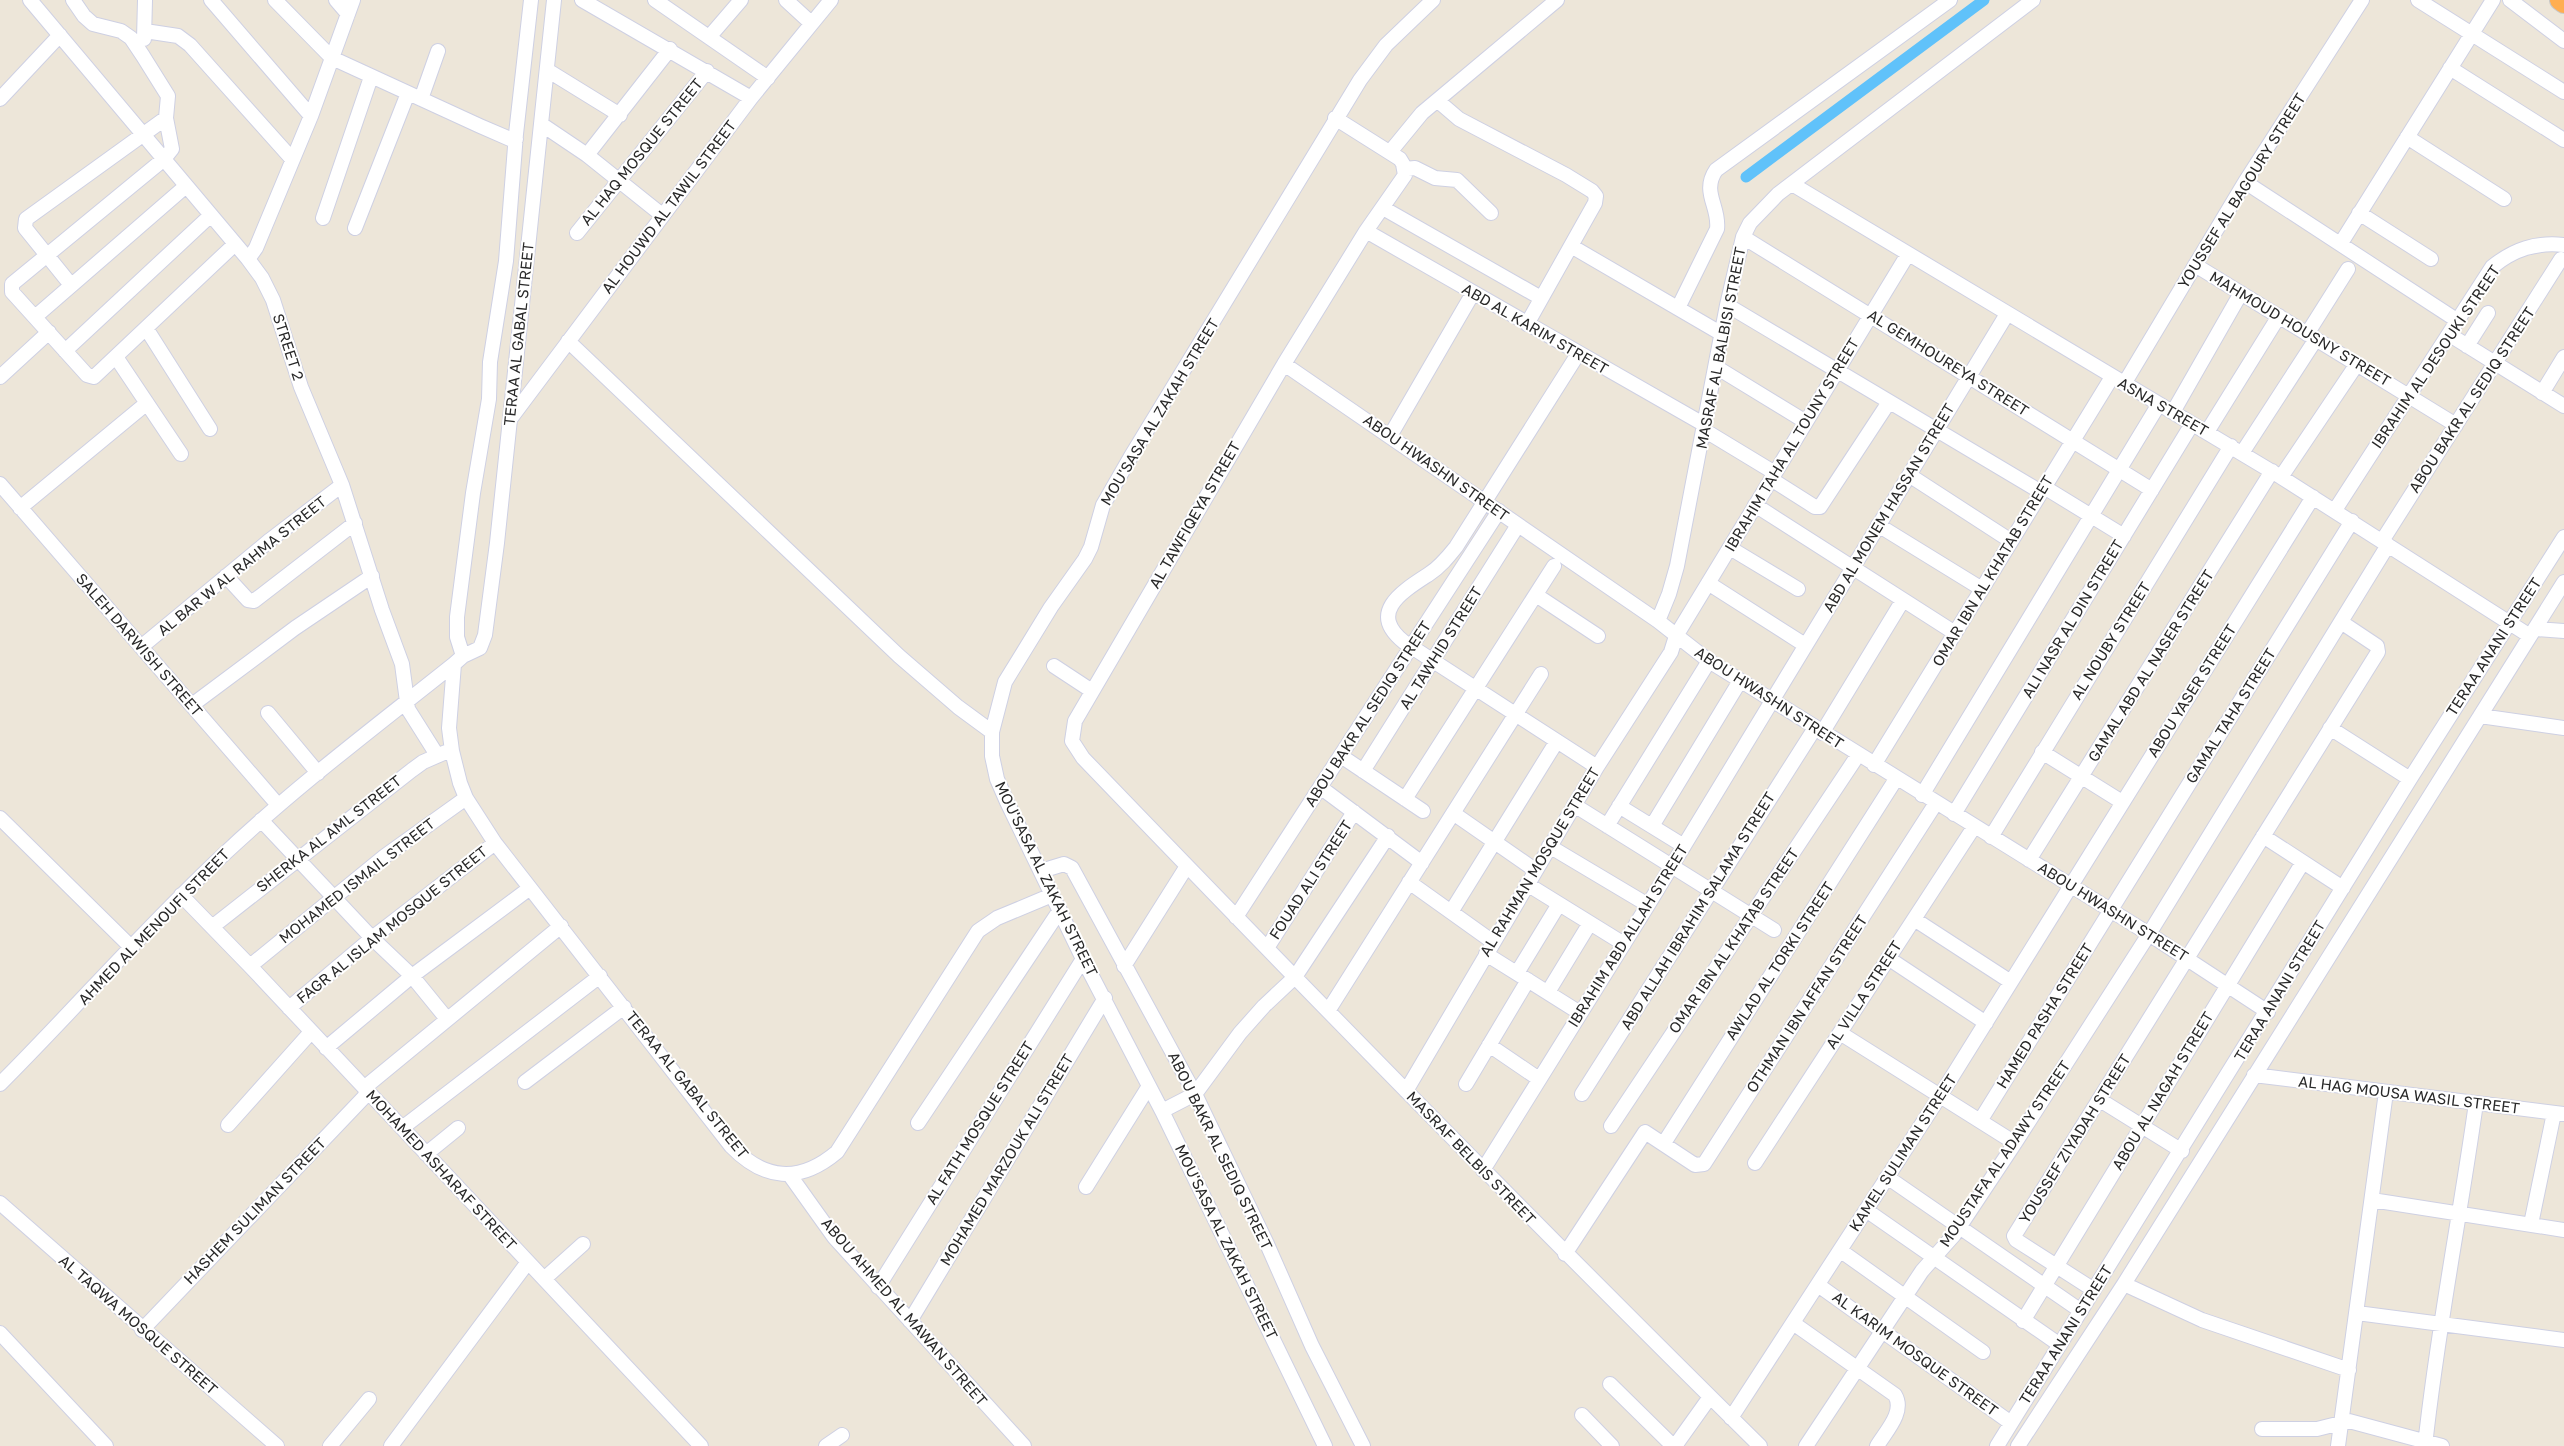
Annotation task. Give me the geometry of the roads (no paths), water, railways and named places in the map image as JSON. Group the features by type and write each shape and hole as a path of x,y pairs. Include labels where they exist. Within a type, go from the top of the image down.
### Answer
{"highway":[{"path":"2560,0 2564,3"}],"street":[{"name":"STREET 2","path":"30,0 262,278 273,300 301,387 342,485 355,523 402,664 406,702 411,714 437,755"},
{"path":"73,0 84,16 93,24 121,30 143,56 166,92 166,118 172,149 164,159 11,287 12,292 87,374 94,377 235,244"},
{"path":"143,56 145,0"},
{"path":"211,0 312,116"},
{"path":"275,0 332,58 510,139 516,139"},
{"path":"336,0 348,14"},
{"path":"248,259 256,248 292,159 312,116 353,0"},
{"name":"TERAA AL GABAL STREET","path":"531,0 516,139 506,261 490,362 488,405 473,493 457,617 458,660 449,728 452,751 466,798 494,843 561,926 731,1146 746,1162 766,1172 789,1174 806,1172 823,1164 837,1152 978,931 997,918 1052,895"},
{"name":"TERAA AL GABAL STREET","path":"458,660 480,648 485,635 511,418 554,0"},
{"path":"582,0 670,49 751,98"},
{"path":"655,0 710,36 768,78"},
{"path":"786,0 811,23"},
{"name":"AL HOUWD AL TAWIL STREET","path":"511,418 751,98 831,0"},
{"name":"MOU'SASA AL ZAKAH STREET","path":"1325,1446 1162,1111 1105,998 1083,959 997,779 992,756 992,732 1005,682 1050,607 1092,547 1099,514 1108,496 1335,118 1386,45 1434,0"},
{"path":"1390,152 1422,113 1557,0"},
{"name":"MASRAF AL BALBISI STREET","path":"1678,308 1717,229 1717,216 1709,191 1709,184 1716,170 1950,0"},
{"name":"MASRAF AL BALBISI STREET","path":"1658,621 1675,573 1728,305 1743,237 1750,223 1762,209 1792,184 2033,0"},
{"name":"YOUSSEF AL BAGOURY STREET","path":"2124,384 2245,182 2362,0"},
{"path":"2418,0 2564,92"},
{"path":"2340,243 2493,0"},
{"path":"2510,0 2564,42"},
{"path":"710,36 736,2"},
{"path":"145,31 178,36 190,45 292,159"},
{"path":"0,99 60,35"},
{"path":"587,155 670,49"},
{"path":"355,228 415,96 438,51"},
{"path":"2450,68 2564,140"},
{"path":"546,70 620,115"},
{"name":"AL HAQ MOSQUE STREET","path":"577,233 706,71"},
{"path":"323,218 371,77"},
{"path":"1438,101 1459,119 1592,191 1596,196 1595,203 1527,324"},
{"path":"71,286 24,228 26,219 166,118"},
{"path":"1335,118 1400,159 1405,169 1415,168 1435,178 1456,180 1491,212"},
{"path":"541,124 587,155 662,215"},
{"path":"2407,137 2504,199"},
{"name":"AL TAWFIQEYA STREET","path":"1187,866 1077,750 1072,741 1074,721 1284,364 1366,230 1402,182 1405,169"},
{"path":"2245,182 2458,321"},
{"name":"ASNA STREET","path":"1792,184 2277,474 2510,623 2532,633"},
{"path":"35,317 186,186"},
{"path":"1383,208 1542,298"},
{"path":"2359,213 2431,259"},
{"path":"65,351 211,215"},
{"name":"ABD AL KARIM STREET","path":"1366,230 1705,428 1815,507 1819,508 1890,402"},
{"name":"AL GEMHOUREYA STREET","path":"1743,237 2152,490"},
{"name":"IBRAHIM AL DESOUKI STREET","path":"2335,510 2450,335 2492,267 2514,252 2538,245 2563,255"},
{"path":"1570,246 1722,334"},
{"name":"IBRAHIM TAHA AL TOUNY STREET","path":"1676,636 1908,254"},
{"name":"ABOU BAKR AL SEDIQ STREET","path":"2341,622 2385,543 2456,425 2563,255"},
{"name":"MAHMOUD HOUSNY STREET","path":"2195,265 2456,425"},
{"name":"AL NOUBY STREET","path":"1991,837 2042,752 2312,337 2348,269"},
{"path":"1390,436 1473,293"},
{"path":"2173,412 2241,293"},
{"path":"1728,305 1937,430 2124,536"},
{"path":"2467,346 2488,312"},
{"name":"ABD AL MONEM HASSAN STREET","path":"1771,702 2007,314"},
{"path":"2207,432 2279,316"},
{"path":"146,328 210,429"},
{"path":"0,377 49,332"},
{"path":"2450,335 2564,406"},
{"path":"568,341 899,656 958,707 992,732"},
{"path":"1578,354 1486,502 1448,557 1429,574 1408,587 1391,604 1388,614 1390,625 1395,635 1411,647 1597,767"},
{"path":"116,357 181,454"},
{"path":"2542,393 2564,358"},
{"name":"ABOU HWASHN STREET","path":"1284,364 1658,621 1709,661 1771,702 2149,934 2268,1012"},
{"name":"GAMAL ABD AL NASER STREET","path":"2029,860 2081,776 2277,474 2357,364"},
{"path":"1716,367 1806,422"},
{"name":"OMAR IBN AL KHATAB STREET","path":"1874,765 2112,377"},
{"path":"20,508 147,403"},
{"path":"1922,795 2159,404"},
{"name":"ALI NASR AL DIN STREET","path":"1954,814 2192,424"},
{"path":"1909,475 2011,541"},
{"name":"SALEH DARWISH STREET","path":"0,484 278,805"},
{"name":"AL BAR W AL RAHMA STREET","path":"141,647 226,576 342,485"},
{"name":"ABOU YASER STREET","path":"2070,885 2313,497"},
{"path":"1755,505 1955,633"},
{"name":"ABOU BAKR AL SEDIQ STREET","path":"1236,917 1499,511"},
{"name":"GAMAL TAHA STREET","path":"2110,910 2352,521"},
{"path":"226,576 248,600 254,601 355,523"},
{"name":"AL TAWHID STREET","path":"1363,770 1518,525"},
{"path":"1878,526 1982,589"},
{"name":"TERAA ANANI STREET","path":"1997,1446 2182,1151 2410,779 2564,537"},
{"path":"1730,548 1798,589"},
{"path":"1405,799 1554,566"},
{"path":"192,705 295,628 372,576"},
{"name":"TERAA ANANI STREET","path":"2018,1446 2124,1284 2564,582"},
{"path":"1708,584 1805,645"},
{"path":"1536,595 1598,636"},
{"name":"ABD ALLAH IBRAHIM SALAMA STREET","path":"1582,1094 1711,891 1903,600"},
{"name":"YOUSSEF ZIYADAH STREET","path":"2094,1290 2016,1240 2014,1236 2378,652 2377,646 2341,622"},
{"name":"MOUSTAFA AL ADAWY STREET","path":"1806,1446 1905,1296 1959,1227 2015,1143 2149,934 2341,622"},
{"path":"2532,633 2564,631"},
{"name":"AL RAHMAN MOSQUE STREET","path":"1406,1091 1549,846 1670,652 1676,636"},
{"name":"AHMED AL MENOUFI STREET","path":"2,1079 132,948 181,895 261,820 458,660"},
{"path":"1607,826 1709,661"},
{"path":"1054,666 1092,691"},
{"path":"1328,1011 1541,674"},
{"path":"1652,826 1740,681"},
{"name":"IBRAHIM ABD ALLAH STREET","path":"1483,1170 1672,866 1771,702"},
{"path":"268,713 318,773"},
{"path":"2480,716 2564,728"},
{"path":"2330,728 2410,779"},
{"path":"1450,912 1557,741"},
{"name":"SHERKA AL AML STREET","path":"212,926 412,770 437,755 452,751"},
{"path":"2042,752 2122,802"},
{"name":"OMAR IBN AL KHATAB STREET","path":"1611,1126 1858,755"},
{"path":"1341,756 1423,811"},
{"name":"AWLAD AL TORKI STREET","path":"1664,1143 1896,779"},
{"path":"1320,787 1422,862"},
{"name":"MOHAMED ISMAIL STREET","path":"250,966 385,856 466,798"},
{"name":"OTHMAN IBN AFFAN STREET","path":"1664,1143 1695,1165 1704,1164 1936,803"},
{"path":"1574,805 1774,930"},
{"path":"1619,806 1684,846"},
{"name":"FOUAD ALI STREET","path":"1267,948 1354,812"},
{"path":"1453,813 1535,870"},
{"path":"0,818 132,948"},
{"path":"261,820 372,938 412,976 447,1019"},
{"name":"AL VILLA STREET","path":"1755,1163 1974,826"},
{"path":"1162,1111 1195,1094 1240,1033 1295,977 1388,836"},
{"path":"2263,836 2343,888"},
{"name":"FAGR AL ISLAM MOSQUE STREET","path":"289,1008 372,938 494,843"},
{"path":"1549,846 1648,905"},
{"name":"ABOU AL NAGAH STREET","path":"2023,1321 2303,862"},
{"name":"ABOU BAKR AL SEDIQ STREET","path":"1043,875 1064,864 1072,868 1195,1094 1267,1244 1312,1346 1363,1446"},
{"path":"1124,966 1187,866"},
{"name":"MASRAF BELBIS STREET","path":"1187,866 1565,1254 1760,1446"},
{"path":"1409,882 1450,912 1523,976 1580,1013"},
{"path":"1527,884 1624,944"},
{"name":"KAMEL SULIMAN STREET","path":"1731,1418 1940,1096 2070,885"},
{"path":"326,1048 412,976 530,888"},
{"name":"MOHAMED ASHARAF STREET","path":"181,895 701,1446"},
{"path":"1466,1084 1489,1046 1559,904"},
{"path":"918,1123 1060,910"},
{"name":"HAMED PASHA STREET","path":"1980,1121 2110,910"},
{"path":"1914,919 2011,982"},
{"path":"1548,992 1590,923"},
{"name":"HASHEM SULIMAN STREET","path":"142,1330 366,1090 447,1019 561,926"},
{"path":"1888,958 1986,1023"},
{"name":"AL FATH MOSQUE STREET","path":"878,1287 1083,959"},
{"path":"402,1128 600,976"},
{"name":"MOHAMED MARZOUK ALI STREET","path":"910,1321 1105,998"},
{"path":"525,1082 624,1007"},
{"path":"228,1125 311,1032"},
{"path":"1840,1033 2015,1143"},
{"path":"1489,1046 1539,1079"},
{"name":"AL HAG MOUSA WASIL STREET","path":"2254,1075 2559,1114"},
{"path":"1086,1187 1149,1086"},
{"path":"2338,1446 2386,1092"},
{"path":"2100,1100 2182,1151"},
{"path":"2425,1443 2440,1324 2460,1215 2476,1104"},
{"path":"2531,1224 2559,1114"},
{"path":"426,1154 458,1128"},
{"path":"1565,1254 1645,1132 1664,1143"},
{"name":"ABOU AHMED AL MAWAN STREET","path":"789,1174 834,1237 1024,1446"},
{"path":"1887,1177 2081,1311"},
{"path":"2372,1200 2564,1230"},
{"name":"AL TAQWA MOSQUE STREET","path":"0,1203 142,1330 277,1446"},
{"path":"1866,1210 2060,1345"},
{"path":"544,1279 583,1244"},
{"path":"1841,1251 1983,1352"},
{"path":"391,1446 528,1262"},
{"path":"2124,1284 2202,1320 2349,1370"},
{"name":"AL KARIM MOSQUE STREET","path":"1818,1285 2011,1423"},
{"path":"2357,1313 2564,1340"},
{"path":"1793,1323 1895,1394 1898,1412 1877,1446"},
{"path":"0,1333 106,1446"},
{"path":"1610,1384 1674,1446 1710,1397"},
{"path":"330,1446 369,1399"},
{"path":"1582,1415 1612,1446"},
{"path":"2262,1428 2317,1429 2342,1421 2372,1426 2425,1443 2442,1446"},
{"path":"826,1446 842,1435"}],"waterway":[{"path":"1746,177 1984,0"}]}
